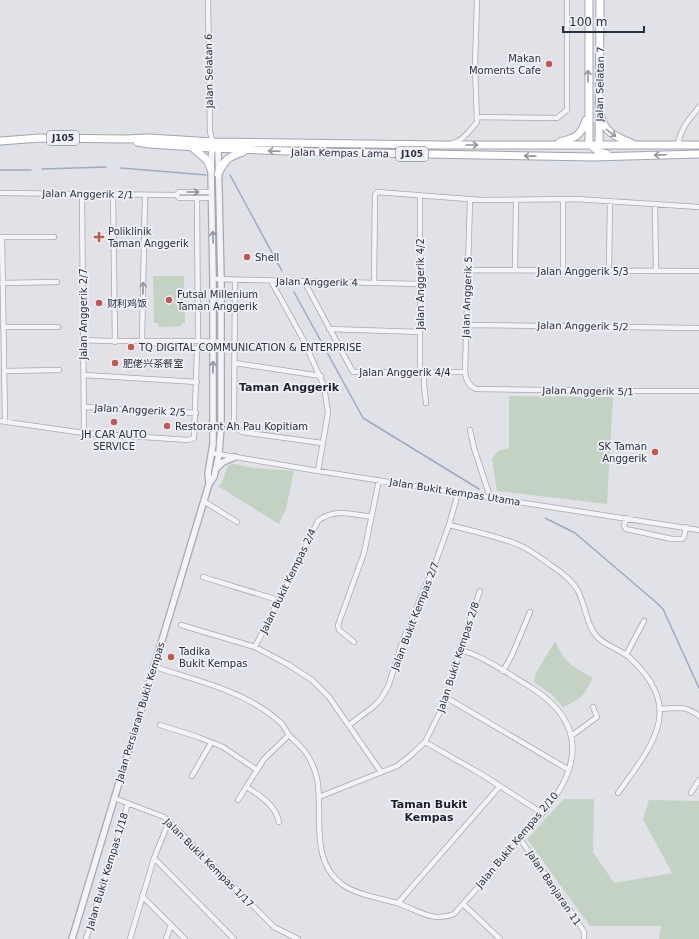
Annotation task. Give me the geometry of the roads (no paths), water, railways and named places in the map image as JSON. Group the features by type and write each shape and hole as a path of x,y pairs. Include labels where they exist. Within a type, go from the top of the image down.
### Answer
{"main road":[{"name":"Jalan Selatan 7","path":"589,0 588,115 594,146"},
{"name":"Jalan Selatan 7","path":"594,146 599,111 600,0"},
{"path":"599,111 607,130 613,135 634,144"},
{"path":"550,145 571,139 579,134 585,125 588,115"},
{"name":"Jalan Kempas Lama","path":"0,140 40,138 125,140 149,138 249,150 321,152 557,156 699,154"},
{"name":"Jalan Kempas Lama","path":"125,140 149,144 192,147 440,145 594,146 634,144 699,144"},
{"path":"557,156 584,154 594,146 603,154 633,156"},
{"path":"192,147 207,160 211,169"},
{"path":"218,174 226,159 230,156 249,150"}],"street":[{"name":"Jalan Selatan 6","path":"208,0 210,132 214,146"},
{"path":"440,145 456,143 477,122 477,0"},
{"path":"477,117 557,118 567,110 567,0"},
{"path":"678,144 683,128 699,107"},
{"name":"Jalan Persiaran Bukit Kempas","path":"72,939 205,502 209,484 208,473 213,444 211,169 214,146"},
{"name":"Jalan Persiaran Bukit Kempas","path":"209,484 214,477 219,454 221,427 221,280 218,174 214,146"},
{"name":"Jalan Anggerik 2/1","path":"0,193 176,195 179,192 212,195"},
{"path":"374,283 375,195 377,192 470,200 563,199 699,207"},
{"name":"Jalan Anggerik 2/7","path":"82,194 84,434"},
{"path":"113,195 115,342"},
{"path":"142,341 144,195"},
{"name":"Jalan Anggerik 2/1","path":"176,195 179,198 197,198 212,195"},
{"name":"Jalan Anggerik 4/2","path":"420,195 420,332 422,372 426,403"},
{"path":"197,198 198,341"},
{"path":"563,199 563,270"},
{"name":"Jalan Anggerik 5","path":"465,372 470,200"},
{"path":"515,270 516,200"},
{"path":"609,271 610,201"},
{"path":"655,204 656,271"},
{"path":"54,237 1,237 4,371 3,421 84,434 188,440 194,438 197,350"},
{"name":"Jalan Anggerik 5/3","path":"468,270 699,271"},
{"name":"Jalan Anggerik 4","path":"213,279 420,284"},
{"path":"235,280 234,422 237,429 242,432 322,443"},
{"path":"271,281 303,340 321,376 324,386 328,412 318,471"},
{"path":"2,283 57,282"},
{"name":"Jalan Anggerik 4/4","path":"304,282 353,372 465,372"},
{"name":"Jalan Anggerik 5/2","path":"466,325 699,328"},
{"path":"3,327 58,327"},
{"path":"330,329 420,332"},
{"path":"83,340 115,342 221,342"},
{"path":"142,341 166,347 197,350 221,350"},
{"path":"235,362 321,376"},
{"path":"4,371 59,370"},
{"name":"Jalan Anggerik 5/1","path":"465,372 469,384 476,389 699,391"},
{"path":"84,375 197,382"},
{"name":"Jalan Anggerik 2/5","path":"84,407 196,413"},
{"path":"470,430 474,448 490,497"},
{"name":"Jalan Bukit Kempas Utama","path":"212,453 318,471 699,530"},
{"path":"215,470 223,462 235,457"},
{"path":"354,642 339,630 338,625 364,554 380,480"},
{"name":"Jalan Bukit Kempas 2/7","path":"349,726 380,700 388,687 403,640 431,575 449,525 458,493"},
{"path":"205,502 237,522"},
{"name":"Jalan Bukit Kempas 2/4","path":"256,647 318,521 325,515 337,513 371,517"},
{"path":"626,518 624,526 626,529 672,539 682,540 686,527"},
{"path":"449,525 506,540 520,546 535,554 565,575 579,592 594,634 600,640 626,655 636,664 656,692 660,709 659,721 652,744 646,755 618,793"},
{"path":"203,577 278,600"},
{"name":"Jalan Bukit Kempas 2/8","path":"318,797 397,766 425,742 447,698 459,650 480,591"},
{"path":"503,671 512,655 530,612"},
{"path":"626,655 644,621"},
{"path":"181,625 256,647 289,665 312,680 326,693 381,772"},
{"name":"Jalan Bukit Kempas 2/10","path":"398,903 434,917 445,918 454,914 558,794 569,770 572,756 572,736 560,712 547,699 503,671 472,653 459,650"},
{"path":"154,667 236,694 250,701 281,723 289,735 300,746 312,764 317,777 319,841 321,853 328,867 344,885 365,894 398,903 500,786"},
{"path":"447,698 569,770"},
{"path":"572,736 597,717 593,707"},
{"path":"660,709 685,708 693,711 699,716"},
{"path":"160,725 223,747 257,770"},
{"path":"238,800 264,759 289,735"},
{"path":"192,776 211,742"},
{"path":"425,742 542,812"},
{"path":"692,792 699,780"},
{"path":"247,787 272,806 279,822"},
{"name":"Jalan Bukit Kempas 1/17","path":"114,798 164,817 274,927 298,939"},
{"name":"Jalan Bukit Kempas 1/18","path":"86,939 128,803"},
{"path":"130,939 154,858 169,821"},
{"name":"Jalan Banjaran 11","path":"520,839 576,917 584,932 584,939"},
{"path":"154,858 234,939"},
{"path":"142,896 186,939"},
{"path":"463,904 500,939"},
{"path":"166,939 171,925"}],"waterway":[{"path":"42,169 106,167"},
{"path":"121,168 206,175"},
{"path":"0,170 31,170"},
{"path":"230,175 282,271"},
{"path":"294,292 363,418 479,489"},
{"path":"545,518 575,533 663,609 699,688"}],"place":[{"name":"Makan Moments Cafe","path":"549,64"},
{"name":"Poliklinik Taman Anggerik","path":"99,237"},
{"name":"Shell","path":"247,257"},
{"name":"Futsal Millenium Taman Anggerik","path":"169,300"},
{"name":"财利鸡饭","path":"99,303"},
{"name":"TQ DIGITAL COMMUNICATION & ENTERPRISE","path":"131,347"},
{"name":"肥佬兴茶餐室","path":"115,363"},
{"name":"JH CAR AUTO SERVICE","path":"114,422"},
{"name":"Restorant Ah Pau Kopitiam","path":"167,426"},
{"name":"SK Taman Anggerik","path":"655,452"},
{"name":"Tadika Bukit Kempas","path":"171,657"}],"district":[{"name":"Taman Anggerik","path":"289,387"},
{"name":"Taman Bukit Kempas","path":"429,810"}]}
